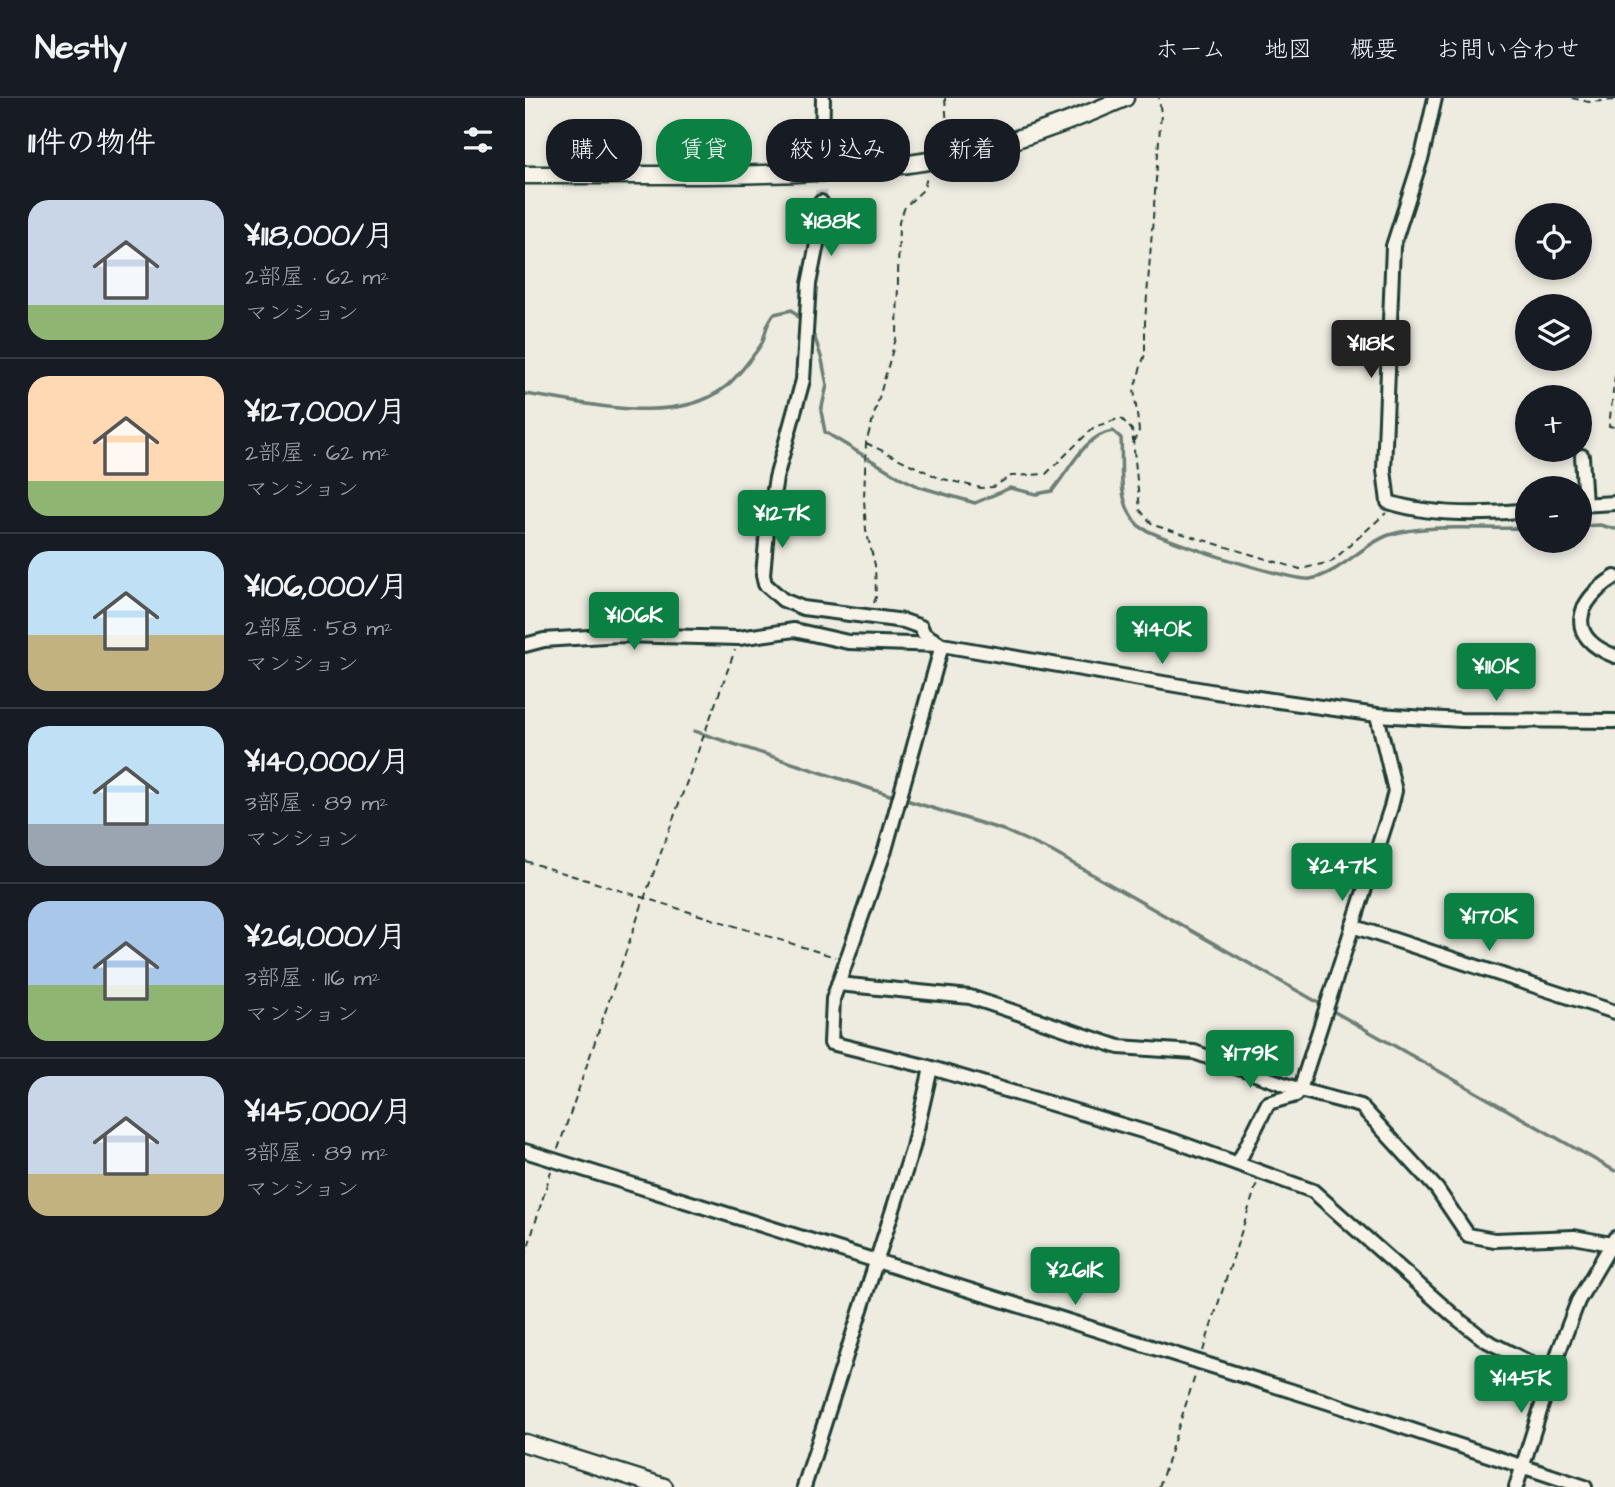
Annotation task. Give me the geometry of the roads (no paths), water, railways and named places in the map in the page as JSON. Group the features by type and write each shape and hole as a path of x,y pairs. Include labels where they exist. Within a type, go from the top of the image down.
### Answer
{"main road":[{"path":"525,175 803,173 893,166 950,156 1010,141 1091,113 1125,98"},
{"path":"525,1443 664,1487"}],"street":[{"path":"823,98 823,119"},
{"path":"1435,98 1422,156 1393,246 1384,470 1388,502 1436,512 1515,510"},
{"path":"821,202 807,312 803,380 776,478 767,531 763,575 765,584 783,600 803,608 904,621 921,627 924,634 942,645"},
{"path":"1592,504 1615,503"},
{"path":"1615,577 1584,605 1581,626 1591,645 1615,656"},
{"path":"525,645 544,639 619,635 739,638 794,630 848,642 942,645 1216,692 1377,715 1461,720 1615,721"},
{"path":"942,645 885,849 833,999 831,1043 931,1068 1172,1140 1313,1191 1464,1324 1485,1340 1552,1374"},
{"path":"1238,1163 1268,1102 1296,1095 1300,1090 1395,791 1377,715"},
{"path":"1352,926 1615,1012"},
{"path":"838,984 969,997 1119,1047 1194,1052 1300,1090 1361,1106 1437,1189 1468,1235 1494,1240 1574,1237 1613,1241 1578,1301 1516,1487"},
{"path":"804,1487 913,1147 931,1068"},
{"path":"525,1151 876,1260 1585,1487"}],"waterway":[{"path":"525,394 628,409 680,407 703,400 730,383 760,346 774,314 792,310 802,321"},
{"path":"811,332 822,360 827,385 821,411 825,432 920,487 975,503 1010,488 1036,494 1052,491 1086,446 1094,439 1113,431 1121,438 1123,495 1131,516 1138,525 1167,539 1278,574 1310,579 1321,576 1341,566 1369,545 1404,531 1515,528"},
{"path":"1592,525 1615,529"},
{"path":"694,731 896,797"},
{"path":"903,799 1003,830 1051,851 1615,1171"}],"tunnel":[{"path":"821,182 821,202"}]}
